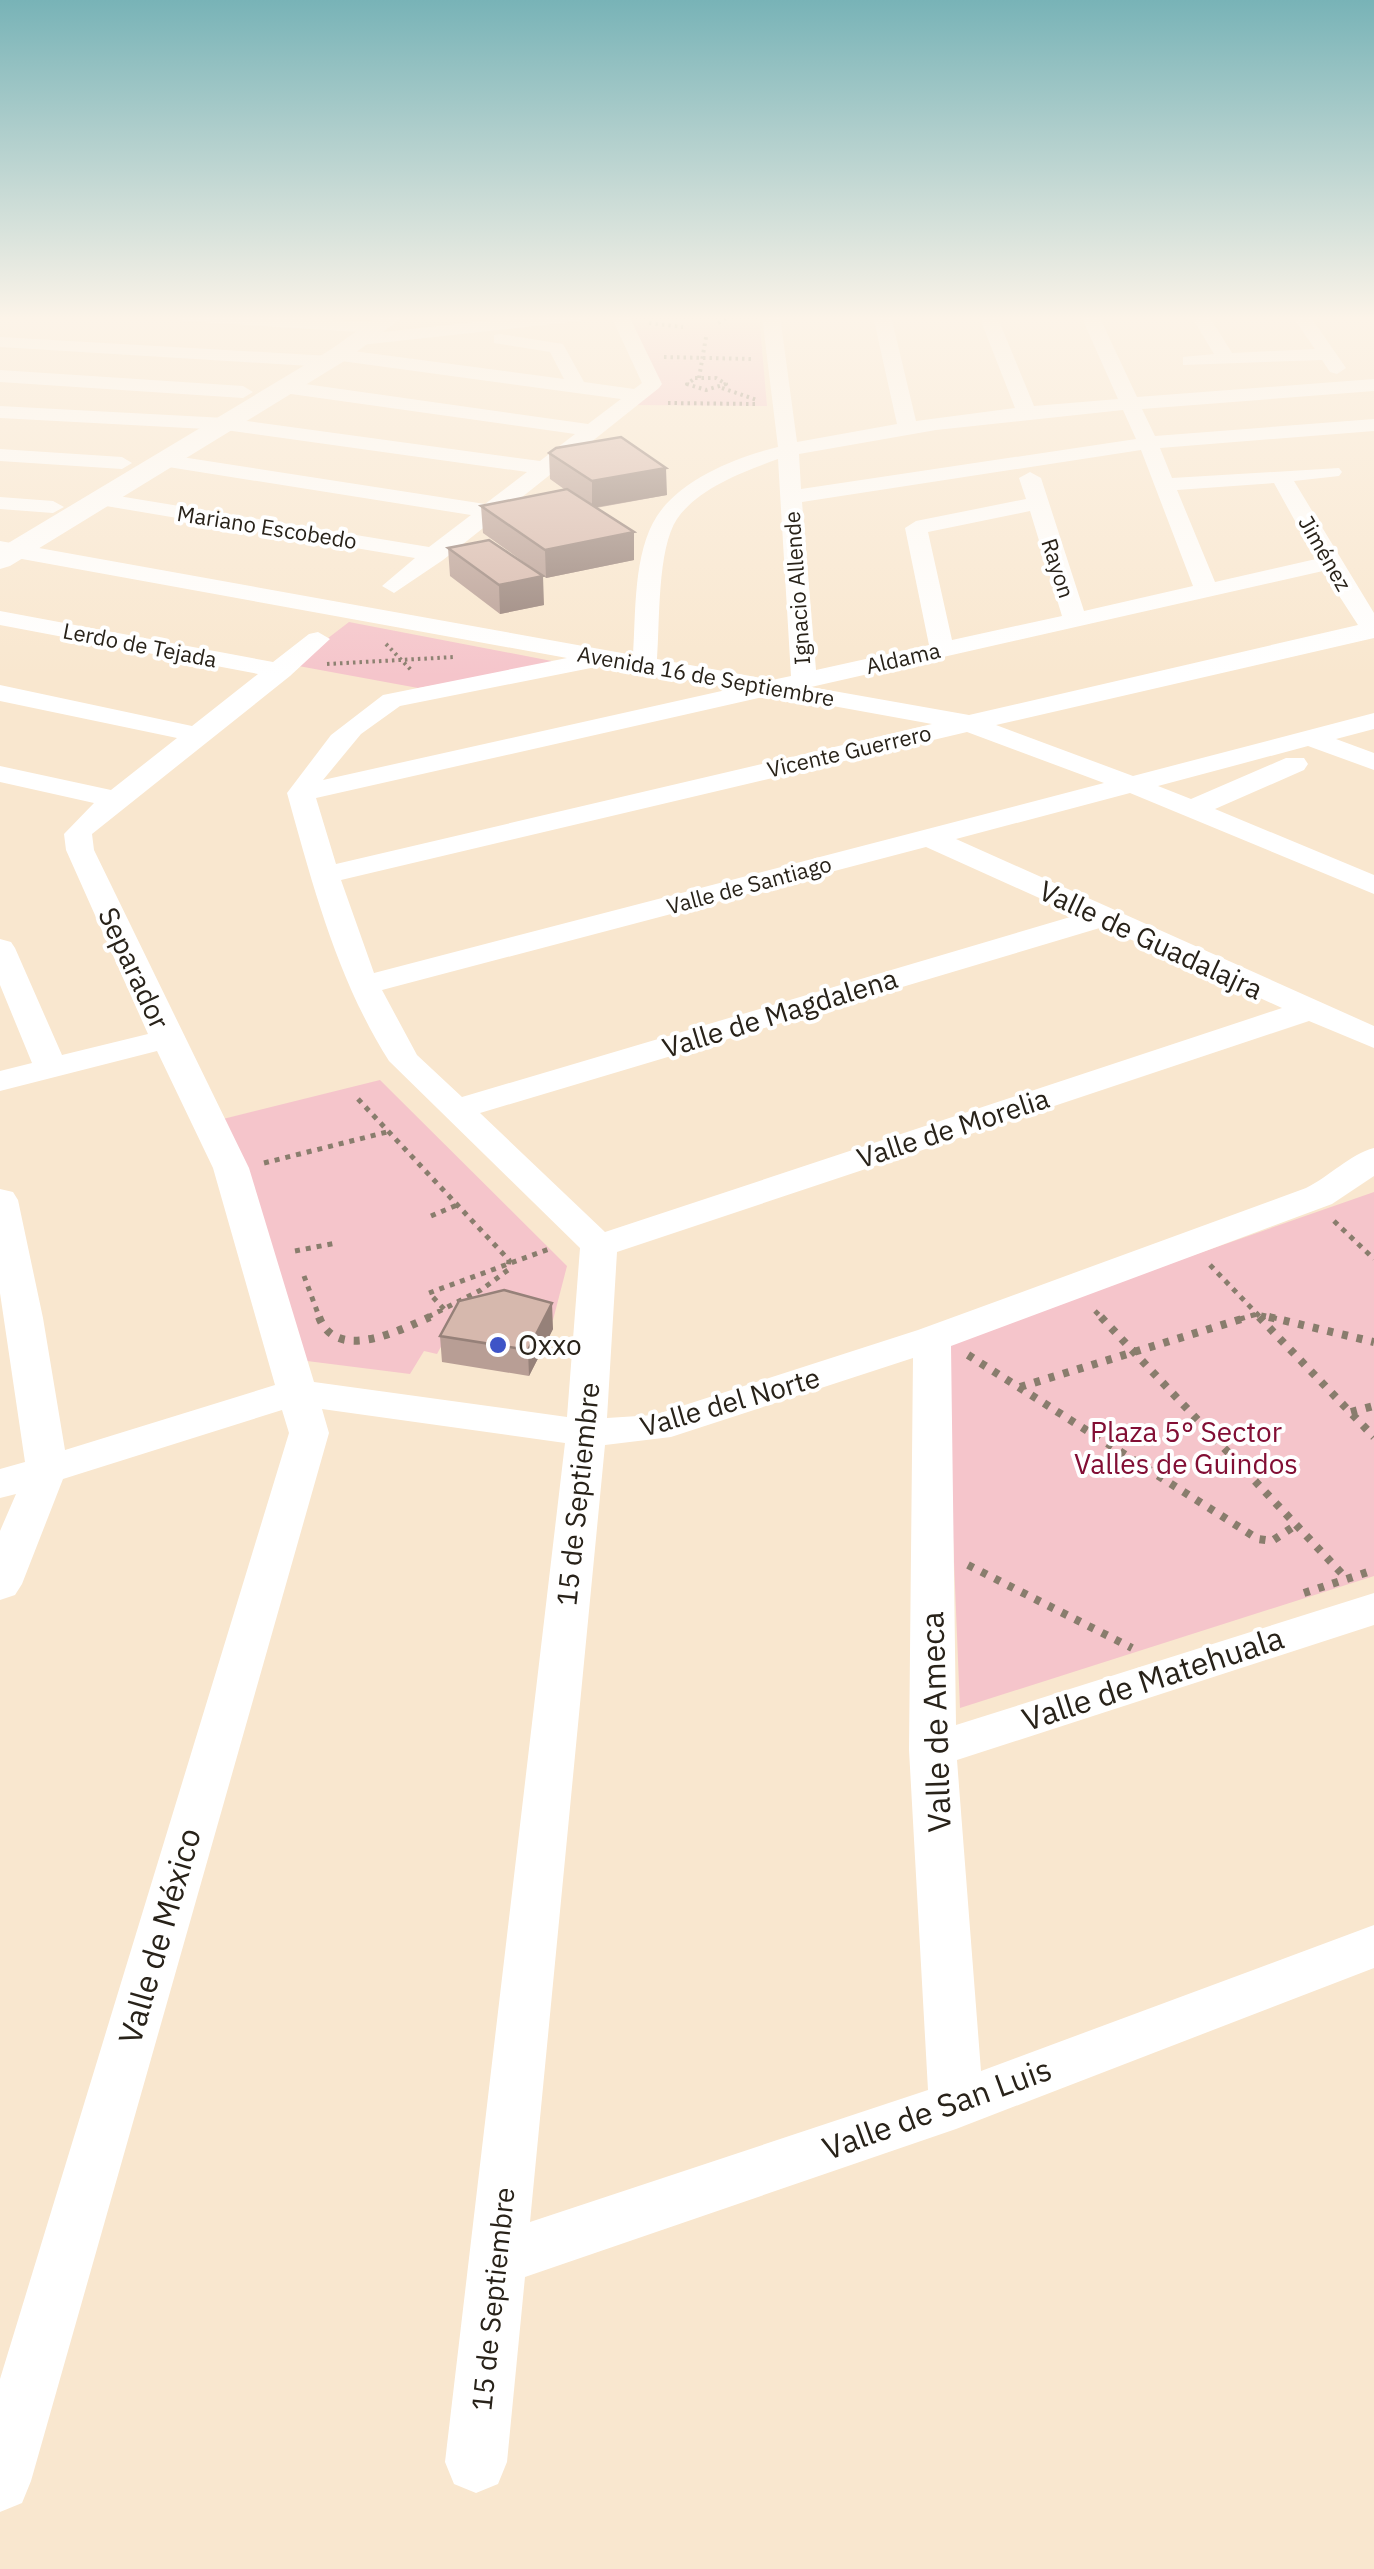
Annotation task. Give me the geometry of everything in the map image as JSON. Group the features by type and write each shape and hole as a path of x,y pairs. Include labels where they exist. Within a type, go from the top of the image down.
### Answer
{"main road":[{"path":"4,549 52,507 168,436"},
{"path":"4,549 100,500 204,436"}],"street":[{"path":"311,436 544,468"},
{"path":"394,586 587,436"},
{"name":"Ignacio Allende","path":"786,436 791,497 791,685"},
{"path":"644,666 660,527 681,501 699,489 788,450 873,436"},
{"path":"1145,436 1206,589"},
{"path":"791,497 1148,443 1242,436"},
{"path":"0,455 122,463"},
{"path":"162,460 489,511"},
{"name":"Rayon","path":"1025,460 1074,618"},
{"name":"Jiménez","path":"1162,485 1332,472"},
{"name":"Jiménez","path":"1281,476 1329,562 1373,629"},
{"name":"Mariano Escobedo","path":"100,500 435,554"},
{"path":"0,503 52,507"},
{"path":"942,649 916,528 1038,503"},
{"name":"Avenida 16 de Septiembre","path":"4,549 362,611 644,666 791,685 968,723 1132,785 1374,885"},
{"name":"Aldama","path":"302,794 1329,562"},
{"name":"Lerdo de Tejada","path":"0,618 283,669"},
{"name":"Vicente Guerrero","path":"325,874 1373,629"},
{"name":"Separador","path":"296,1392 231,1168 166,1039 80,850 80,829 318,639"},
{"path":"599,1246 405,1061 392,1044 325,874 302,794 315,768 368,715 392,700 604,658"},
{"path":"0,693 200,735"},
{"name":"Valle de Santiago","path":"366,985 1374,721"},
{"path":"1312,738 1374,762"},
{"path":"1192,810 1295,764"},
{"path":"0,774 115,799"},
{"name":"Valle de Guadalajra","path":"930,838 1306,1011 1374,1038"},
{"name":"Valle de Magdalena","path":"458,1109 1101,918"},
{"path":"0,948 51,1068"},
{"name":"Valle de Morelia","path":"599,1246 1306,1011"},
{"path":"0,1082 166,1039"},
{"name":"Valle del Norte","path":"0,1484 296,1392 586,1433 633,1431 676,1423 954,1347 1319,1196 1343,1184 1374,1158"},
{"path":"0,1200 12,1322 47,1468 0,1584"},
{"name":"15 de Septiembre","path":"476,2462 586,1433 599,1246"},
{"name":"Valle de Ameca","path":"954,1347 933,1750 956,2105"},
{"name":"Valle de México","path":"0,2480 309,1433 296,1392"},
{"name":"Valle de Matehuala","path":"933,1750 1362,1596"},
{"name":"Valle de San Luis","path":"496,2260 956,2105 1374,1946"}],"path":[{"path":"362,611 368,626 430,690"},
{"path":"283,669 460,657"},
{"path":"288,1234 322,1328 345,1340 362,1341 401,1329 484,1291 508,1270 509,1260 358,1099"},
{"path":"262,1163 388,1131"},
{"path":"257,1149 269,1181"},
{"path":"431,1216 458,1205"},
{"path":"1336,1211 1320,1214 1374,1259"},
{"path":"295,1251 336,1243"},
{"path":"444,1309 429,1293 549,1248"},
{"path":"1199,1253 1374,1438"},
{"path":"1093,1309 1362,1596"},
{"path":"1019,1388 1257,1314 1374,1342"},
{"path":"954,1347 1258,1539 1272,1541 1296,1525"},
{"path":"1350,1412 1374,1406"},
{"path":"966,1580 965,1563 1132,1648"},
{"path":"1300,1594 1374,1570"},
{"path":"1114,1654 1150,1642"}],"green space":[{"path":"349,622 562,663 418,688 293,665"},
{"path":"380,1080 567,1266 553,1320 509,1310 455,1321 437,1354 424,1351 410,1374 307,1361 223,1119"},
{"name":"Plaza 5° Sector Valles de Guindos","path":"1374,1192 1374,1576 960,1708 945,1342"}],"building":[{"path":"621,437 666,468 592,481 549,453 556,448"},
{"path":"567,489 634,532 545,550 481,506"},
{"path":"489,540 543,576 499,585 448,548"},
{"path":"504,1290 552,1303 528,1350 440,1336 459,1301"}],"place":[{"name":"Oxxo","path":"498,1345"}]}
